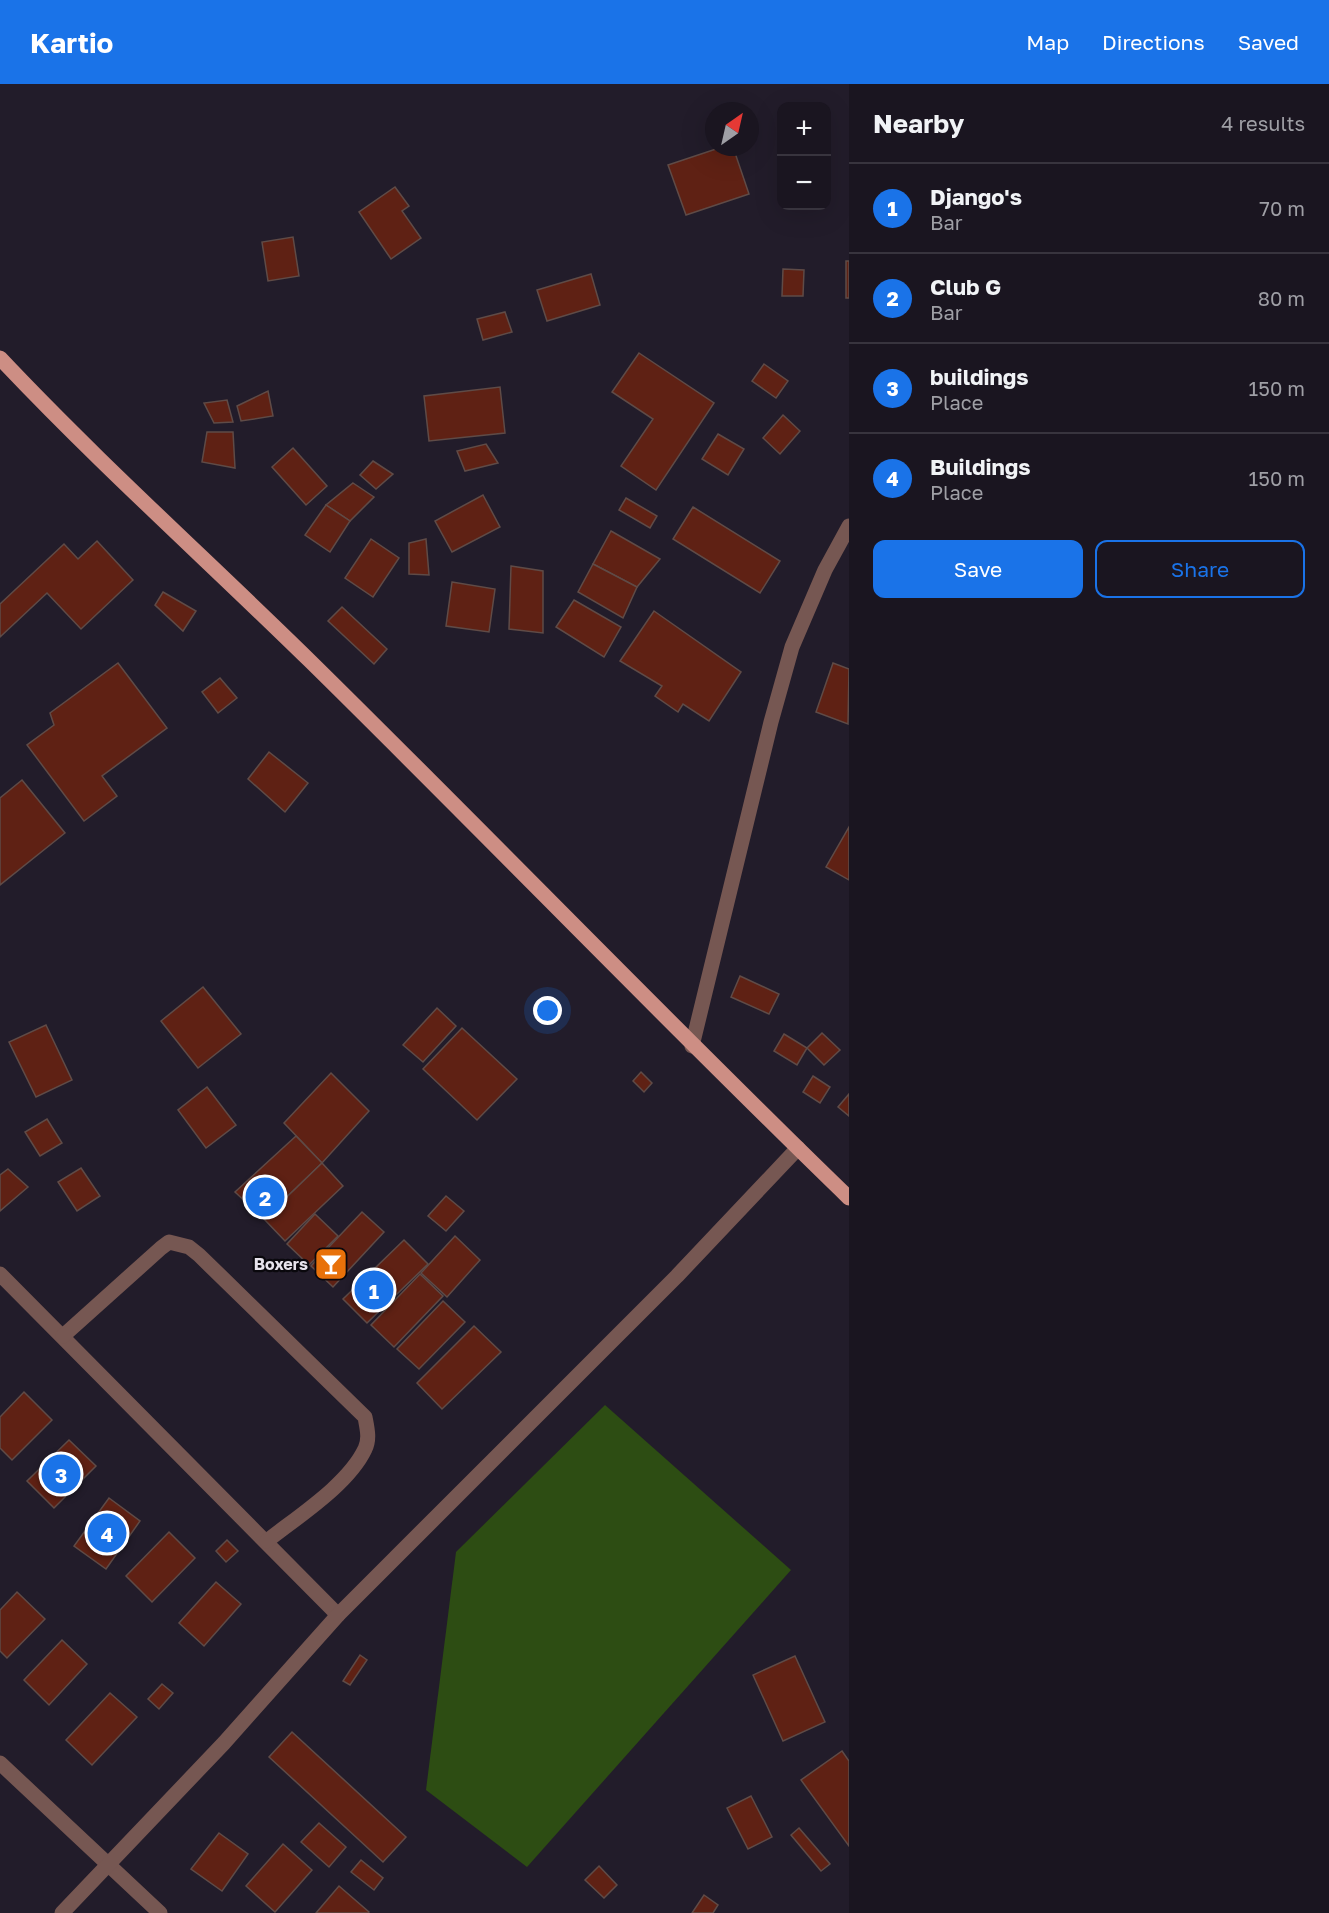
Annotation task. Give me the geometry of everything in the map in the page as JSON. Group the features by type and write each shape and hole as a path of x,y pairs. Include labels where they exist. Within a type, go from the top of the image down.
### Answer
{"main road":[{"path":"0,358 72,432 315,666 692,1046 849,1198"}],"street":[{"path":"692,1046 792,647 825,570 849,526"},
{"path":"62,1913 224,1743 338,1615 677,1276 798,1148"},
{"path":"63,1336 161,1248 169,1242 181,1243 199,1255 365,1418 368,1432 366,1448 353,1466 336,1485 267,1541"},
{"path":"0,1274 338,1615"},
{"path":"0,1762 160,1913"}],"green space":[{"path":"605,1405 791,1570 527,1867 426,1790 456,1552"}],"building":[{"path":"705,153 705,156 736,156 749,194 686,215 668,165"},
{"path":"395,187 409,206 402,211 421,238 391,259 359,212"},
{"path":"293,237 299,276 268,281 262,242"},
{"path":"846,261 849,261 849,298 846,298"},
{"path":"783,269 804,270 803,296 782,296"},
{"path":"591,274 600,305 547,321 537,290"},
{"path":"505,312 512,332 483,340 477,319"},
{"path":"639,353 714,403 656,490 621,466 653,419 612,392"},
{"path":"764,364 788,381 776,398 752,381"},
{"path":"500,387 505,433 429,441 424,396"},
{"path":"268,391 273,416 241,421 237,406"},
{"path":"227,400 233,422 214,423 204,403"},
{"path":"783,415 800,431 780,454 763,438"},
{"path":"207,432 233,432 235,468 202,462"},
{"path":"718,434 744,449 728,475 702,459"},
{"path":"486,444 498,463 465,471 457,451"},
{"path":"293,448 327,486 306,505 272,467"},
{"path":"373,461 393,474 376,489 360,475"},
{"path":"353,483 374,497 350,521 326,505"},
{"path":"483,495 500,527 452,552 435,521"},
{"path":"626,498 657,516 650,528 619,510"},
{"path":"326,505 350,521 330,552 305,535"},
{"path":"693,507 780,561 760,593 673,539"},
{"path":"611,531 660,559 637,587 593,564"},
{"path":"371,539 399,558 373,597 345,578"},
{"path":"426,539 429,575 409,574 409,543"},
{"path":"97,541 133,580 81,629 47,593 0,637 0,604 64,544 78,559"},
{"path":"593,564 637,587 623,618 578,592"},
{"path":"511,566 543,571 543,633 509,629"},
{"path":"452,582 495,589 489,632 446,626"},
{"path":"163,592 196,611 183,631 155,605"},
{"path":"574,600 621,627 604,657 556,627"},
{"path":"342,607 387,649 374,664 328,621"},
{"path":"654,611 741,672 709,721 683,704 678,712 655,696 662,686 620,661"},
{"path":"118,663 167,728 102,776 117,796 84,821 27,745 54,725 50,713"},
{"path":"833,663 849,669 848,724 816,712"},
{"path":"220,678 237,698 218,713 202,692"},
{"path":"269,752 308,783 285,812 248,779"},
{"path":"22,780 65,833 0,885 0,798"},
{"path":"849,827 849,880 826,867"},
{"path":"740,976 779,994 769,1014 731,997"},
{"path":"203,987 241,1034 198,1068 161,1021"},
{"path":"437,1008 456,1026 423,1062 403,1045"},
{"path":"46,1025 72,1080 36,1097 9,1042"},
{"path":"462,1028 517,1079 477,1120 423,1069"},
{"path":"822,1033 840,1050 824,1065 807,1048"},
{"path":"784,1034 807,1048 797,1065 774,1051"},
{"path":"641,1072 652,1083 644,1092 633,1081"},
{"path":"331,1073 369,1111 322,1163 284,1123"},
{"path":"813,1076 830,1087 820,1103 803,1092"},
{"path":"207,1087 236,1125 206,1148 178,1110"},
{"path":"849,1094 849,1116 838,1107"},
{"path":"47,1119 62,1143 40,1156 25,1132"},
{"path":"296,1136 322,1163 264,1219 235,1192"},
{"path":"322,1163 343,1186 285,1241 264,1219"},
{"path":"81,1168 100,1196 77,1211 58,1182"},
{"path":"8,1169 28,1187 0,1211 0,1175"},
{"path":"446,1196 464,1211 446,1231 428,1216"},
{"path":"362,1212 384,1232 333,1287 311,1266"},
{"path":"315,1214 338,1236 309,1265 287,1244"},
{"path":"455,1236 480,1260 447,1297 421,1273"},
{"path":"404,1240 428,1264 367,1323 343,1299"},
{"path":"420,1274 443,1296 394,1347 371,1325"},
{"path":"443,1301 465,1322 419,1369 397,1349"},
{"path":"474,1326 501,1352 442,1409 417,1383"},
{"path":"24,1392 52,1420 12,1460 0,1448 0,1417"},
{"path":"69,1440 96,1466 54,1508 27,1481"},
{"path":"109,1498 140,1521 106,1569 74,1546"},
{"path":"169,1532 195,1558 152,1602 126,1576"},
{"path":"227,1540 238,1551 226,1562 216,1551"},
{"path":"216,1582 241,1604 204,1646 179,1623"},
{"path":"17,1592 45,1619 7,1658 0,1651 0,1610"},
{"path":"62,1640 87,1664 49,1705 24,1680"},
{"path":"360,1655 367,1660 350,1685 343,1681"},
{"path":"795,1656 825,1722 783,1741 753,1675"},
{"path":"162,1684 173,1693 159,1709 148,1699"},
{"path":"110,1693 137,1717 92,1765 66,1740"},
{"path":"292,1732 406,1837 383,1862 269,1757"},
{"path":"842,1751 849,1761 849,1846 801,1780"},
{"path":"751,1796 772,1837 748,1849 727,1808"},
{"path":"319,1823 346,1847 329,1867 301,1842"},
{"path":"799,1828 830,1864 821,1871 791,1835"},
{"path":"219,1833 248,1854 222,1891 191,1869"},
{"path":"283,1844 312,1870 275,1912 246,1886"},
{"path":"361,1860 383,1878 374,1890 351,1872"},
{"path":"599,1866 617,1885 604,1898 585,1880"},
{"path":"339,1886 369,1912 316,1913"},
{"path":"704,1895 718,1905 713,1913 692,1913"}],"place":[{"name":"Club G","path":"265,1197"},
{"name":"Boxers","path":"331,1264"},
{"name":"Django's","path":"374,1290"},
{"name":"buildings","path":"61,1474"},
{"name":"Buildings","path":"107,1533"}]}
